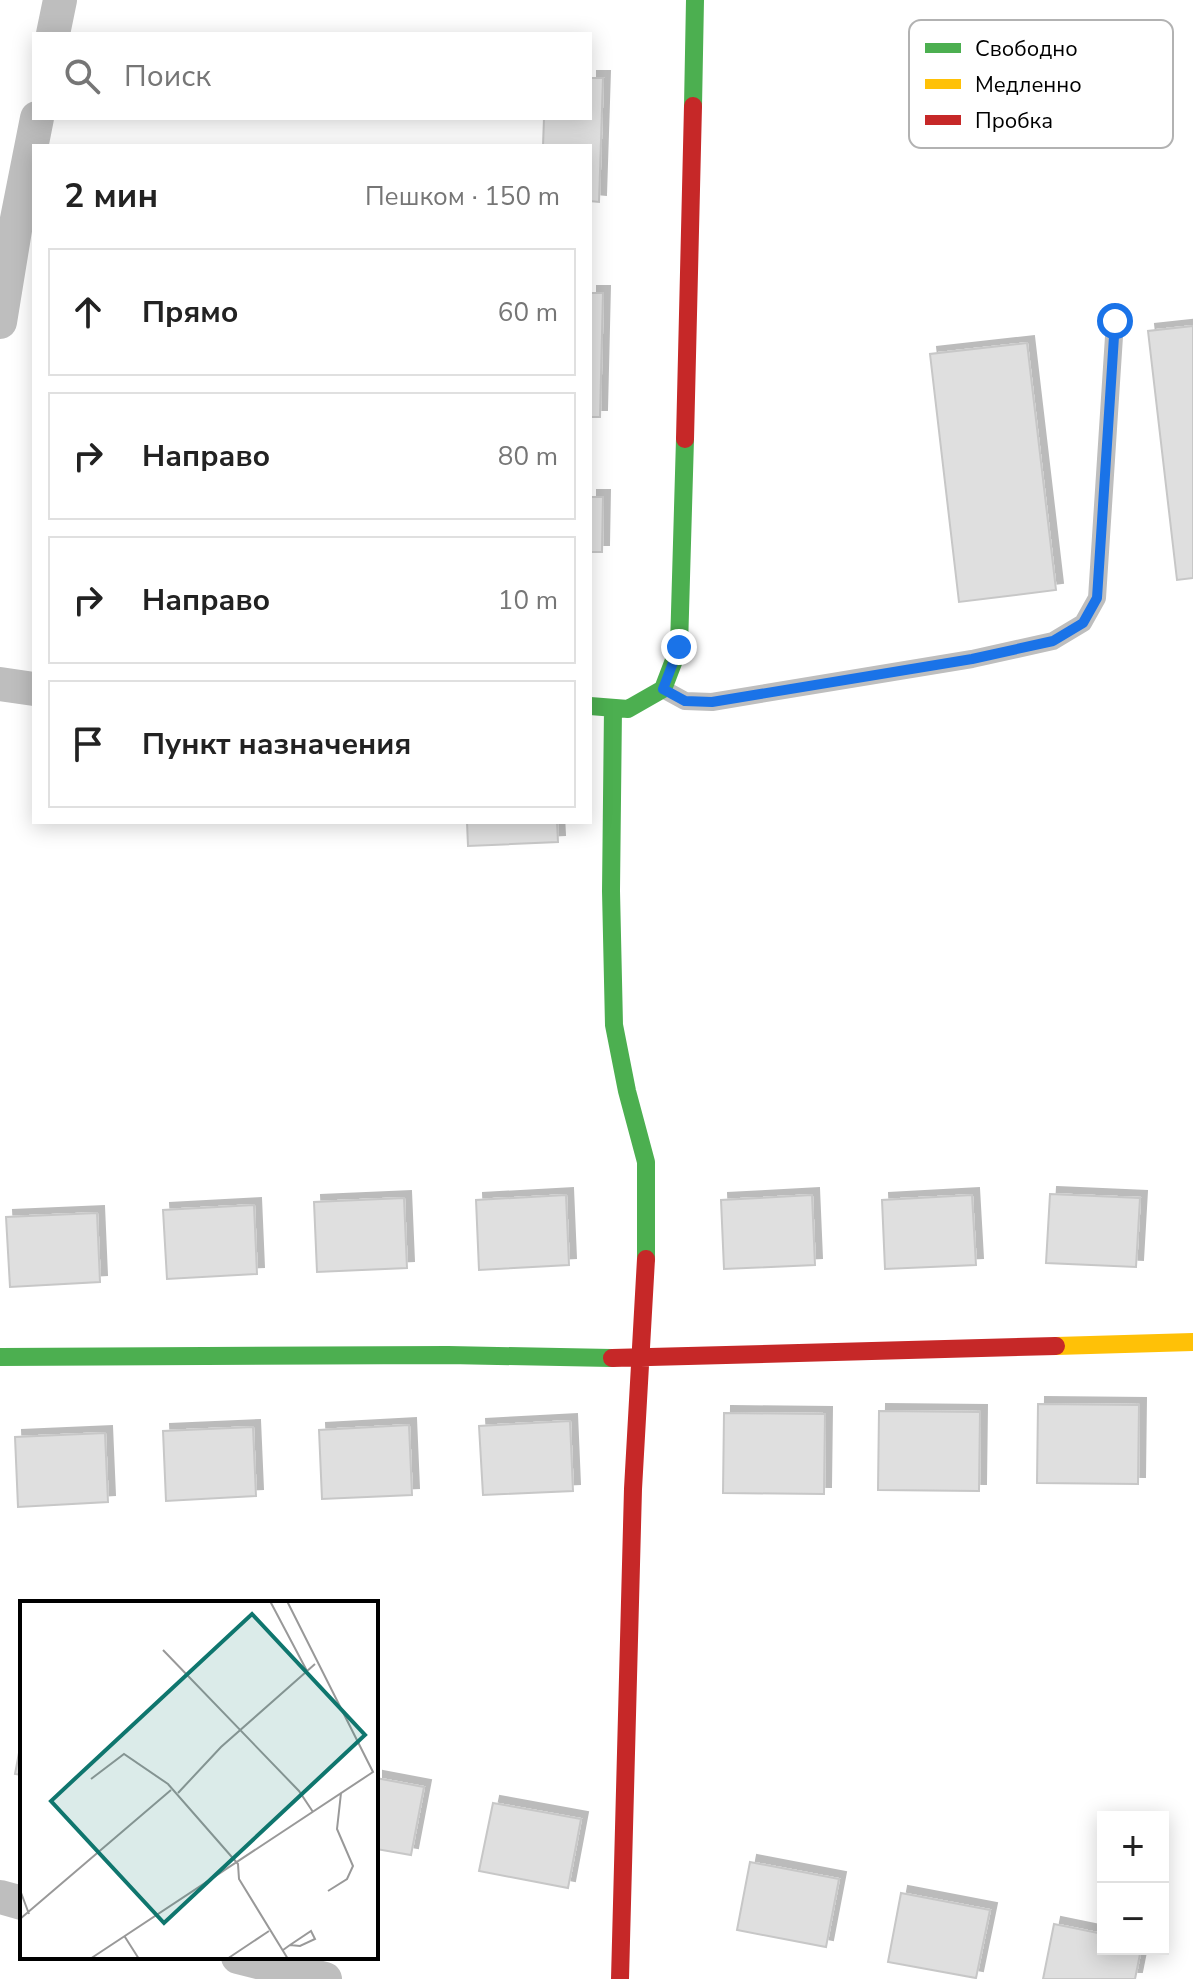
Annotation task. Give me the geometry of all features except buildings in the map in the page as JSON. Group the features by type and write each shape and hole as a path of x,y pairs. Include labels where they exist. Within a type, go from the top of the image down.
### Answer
{"street":[{"path":"53,32 60,0"},
{"path":"592,706 628,709 663,689 679,647 695,0"},
{"path":"0,322 37,120"},
{"path":"0,684 32,689"},
{"path":"613,708 611,891 614,1025 646,1162 646,1251 632,1505 620,1979"},
{"path":"0,1357 448,1355 640,1359 1193,1342"},
{"path":"0,1897 20,1902"},
{"path":"246,1959 325,1979"}],"lane":[{"path":"663,689 685,701 727,700 985,656 1053,641 1083,623 1097,598 1115,321"}],"traffic: fast":[{"path":"693,106 695,0"},
{"path":"592,706 628,709 663,689 679,647 685,439"},
{"path":"613,708 611,891 614,1025 646,1162 646,1259"},
{"path":"0,1357 448,1355 612,1358"}],"traffic: slow":[{"path":"1056,1346 1193,1342"}],"traffic: jam":[{"path":"685,439 693,106"},
{"path":"620,1979 633,1489 646,1259"},
{"path":"612,1358 1056,1346"}],"route":[{"path":"679,647 663,689 685,701 712,702 972,659 1053,641 1083,623 1097,598 1115,321"}]}
